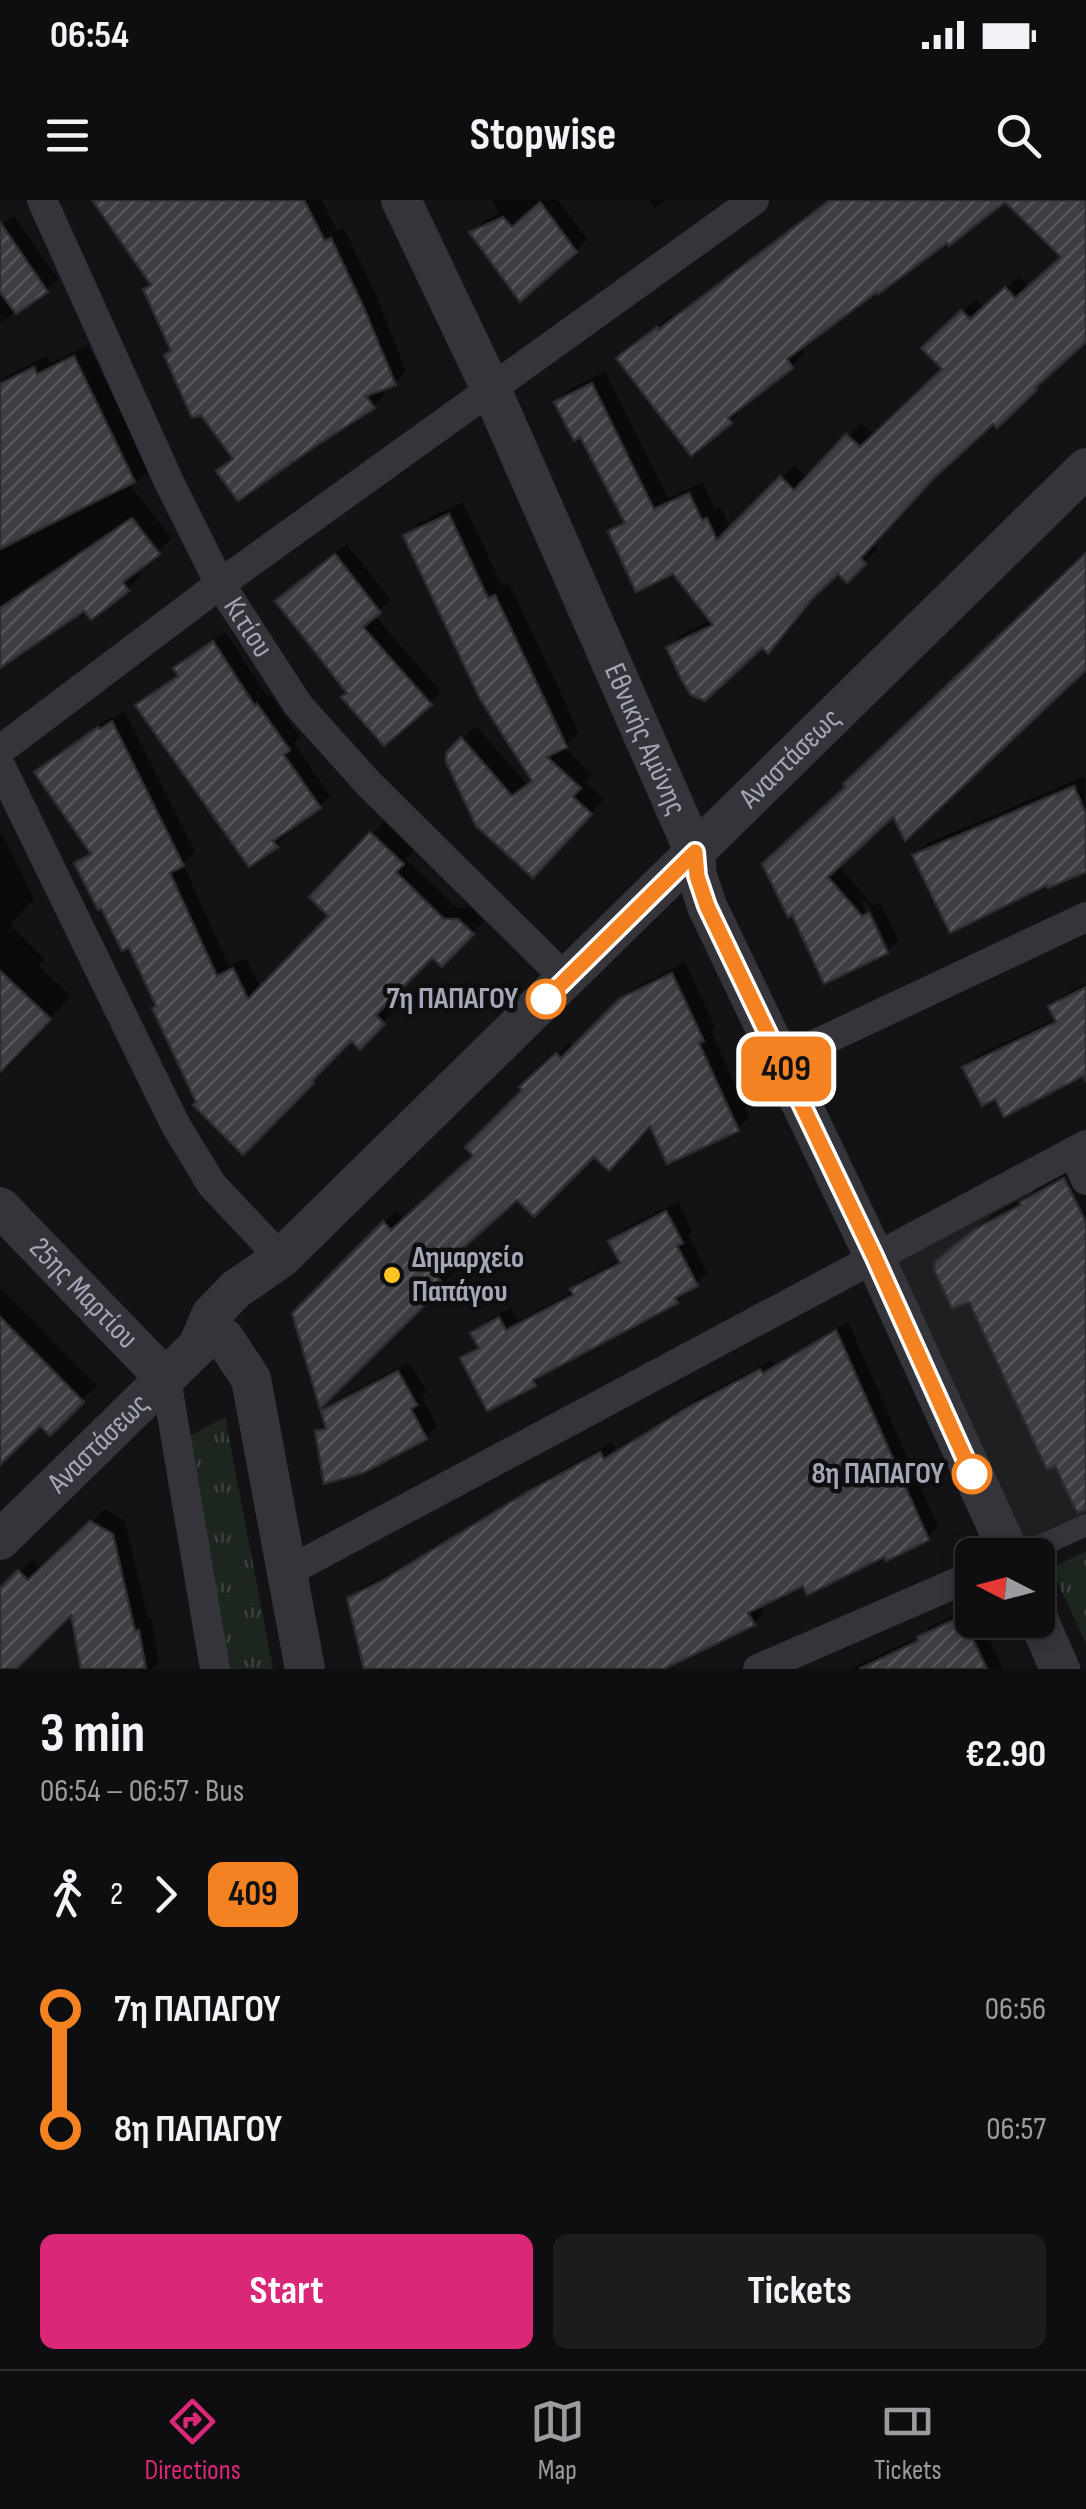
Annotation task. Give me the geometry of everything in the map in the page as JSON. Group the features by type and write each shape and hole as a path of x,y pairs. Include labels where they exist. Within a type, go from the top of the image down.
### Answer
{"street":[{"name":"Κιτίου","path":"42,200 169,482 220,584 298,704 368,783 566,979"},
{"name":"Εθνικής Αμύνης","path":"401,200 491,389 695,852 697,876 707,906 874,1256 1002,1538"},
{"path":"0,750 220,584 754,200"},
{"name":"Αναστάσεως","path":"0,1540 166,1379 260,1301 281,1258 1086,468"},
{"path":"0,765 175,1124 212,1185 281,1258"},
{"path":"782,1060 1086,918"},
{"path":"287,1572 874,1256 1082,1159"},
{"name":"25ης Μαρτίου","path":"0,1207 166,1379"},
{"path":"211,1342 251,1379 305,1669"},
{"path":"166,1379 215,1669"},
{"path":"1055,1539 1086,1525"},
{"path":"758,1669 955,1583"},
{"path":"1046,1638 1060,1669"}],"shaded area":[{"path":"1072,1168 1086,1198 1086,1516 1038,1538 1020,1538 890,1251"}],"green space":[{"path":"225,1417 273,1669 225,1669 182,1440"},
{"path":"1086,1551 1086,1644 1055,1577 1055,1566"}],"building":[{"path":"92,200 304,200 325,241 331,238 396,385 366,396 375,408 238,501 216,471 233,459 201,415 192,418 164,355 171,351 143,289 151,285"},
{"path":"830,200 1086,200 1086,342 997,428 993,424 934,478 861,558 866,564 847,583 838,574 812,599 768,654 762,648 705,701 691,695 666,647 713,625 673,574 636,592 608,531 625,523 580,437 574,441 554,402 592,383 654,509 689,493 717,540 780,476 794,490 846,434 860,447 942,369 921,348 961,310 970,319 1005,287 1015,298 1061,257 1005,202 787,359 793,368 728,418 732,423 691,456 616,358"},
{"path":"540,202 577,252 520,302 469,232 503,217 512,227"},
{"path":"0,222 48,292 16,314 0,292"},
{"path":"74,356 135,482 0,549 0,384 34,367 37,374"},
{"path":"449,514 488,598 495,595 567,747 547,757 581,788 573,797 592,814 533,878 476,826 446,762 446,753 461,737 512,796 532,781 480,699 403,535"},
{"path":"132,518 160,554 123,582 129,591 91,620 84,611 0,668 0,608"},
{"path":"1086,553 1086,670 905,841 893,817 828,877 862,916 869,912 888,953 824,984 792,915 788,917 762,864"},
{"path":"335,554 381,613 363,627 432,705 384,746 341,697 347,693 275,601"},
{"path":"213,641 255,706 290,750 284,755 321,808 273,841 278,847 249,867 135,705 178,676 173,668"},
{"path":"112,721 184,866 170,873 217,976 233,968 248,999 328,916 309,897 370,832 404,864 396,872 444,919 458,919 474,934 442,967 432,958 376,1015 385,1024 360,1050 351,1041 243,1155 193,1105 196,1102 129,948 122,951 74,863 91,854 34,772"},
{"path":"1074,786 1086,814 1086,872 1048,888 1047,885 950,933 912,855"},
{"path":"0,971 51,1019 0,1072"},
{"path":"672,973 739,1131 667,1164 650,1126 609,1171 594,1157 534,1217 517,1200 434,1274 445,1285 320,1409 292,1313 383,1221 391,1230 473,1156 465,1147 556,1053 561,1058 619,999"},
{"path":"1086,987 1086,1082 1083,1076 1004,1117 995,1099 982,1106 962,1067 1056,1022 1048,1006"},
{"path":"1064,1178 1086,1222 1086,1510 1077,1513 1055,1466 1047,1470 969,1302 952,1309 934,1270 935,1261 973,1230"},
{"path":"666,1211 683,1243 677,1246 698,1286 675,1298 678,1303 533,1380 536,1386 487,1411 460,1358 479,1348 470,1333 499,1317 506,1330 573,1295 570,1289 620,1263 608,1241"},
{"path":"0,1317 84,1402 50,1436 40,1426 0,1465"},
{"path":"836,1330 929,1540 807,1595 803,1586 748,1613 755,1625 664,1669 364,1669 347,1598 527,1492 600,1452 604,1459 685,1409 760,1369 763,1373"},
{"path":"398,1371 417,1405 411,1409 427,1439 363,1473 324,1484 315,1431 326,1429 321,1411"},
{"path":"90,1521 113,1534 146,1669 81,1669 71,1615 16,1669 0,1669 0,1588 18,1570 28,1580"},
{"path":"955,1619 955,1638 972,1638 987,1669 859,1669 918,1641 917,1637"}],"bus line":[{"name":"409","path":"546,999 695,852 697,876 707,906 874,1256 972,1474"}],"place":[{"name":"7η ΠΑΠΑΓΟΥ","path":"546,999"},
{"name":"Δημαρχείο Παπάγου","path":"392,1275"},
{"name":"8η ΠΑΠΑΓΟΥ","path":"972,1474"}]}
